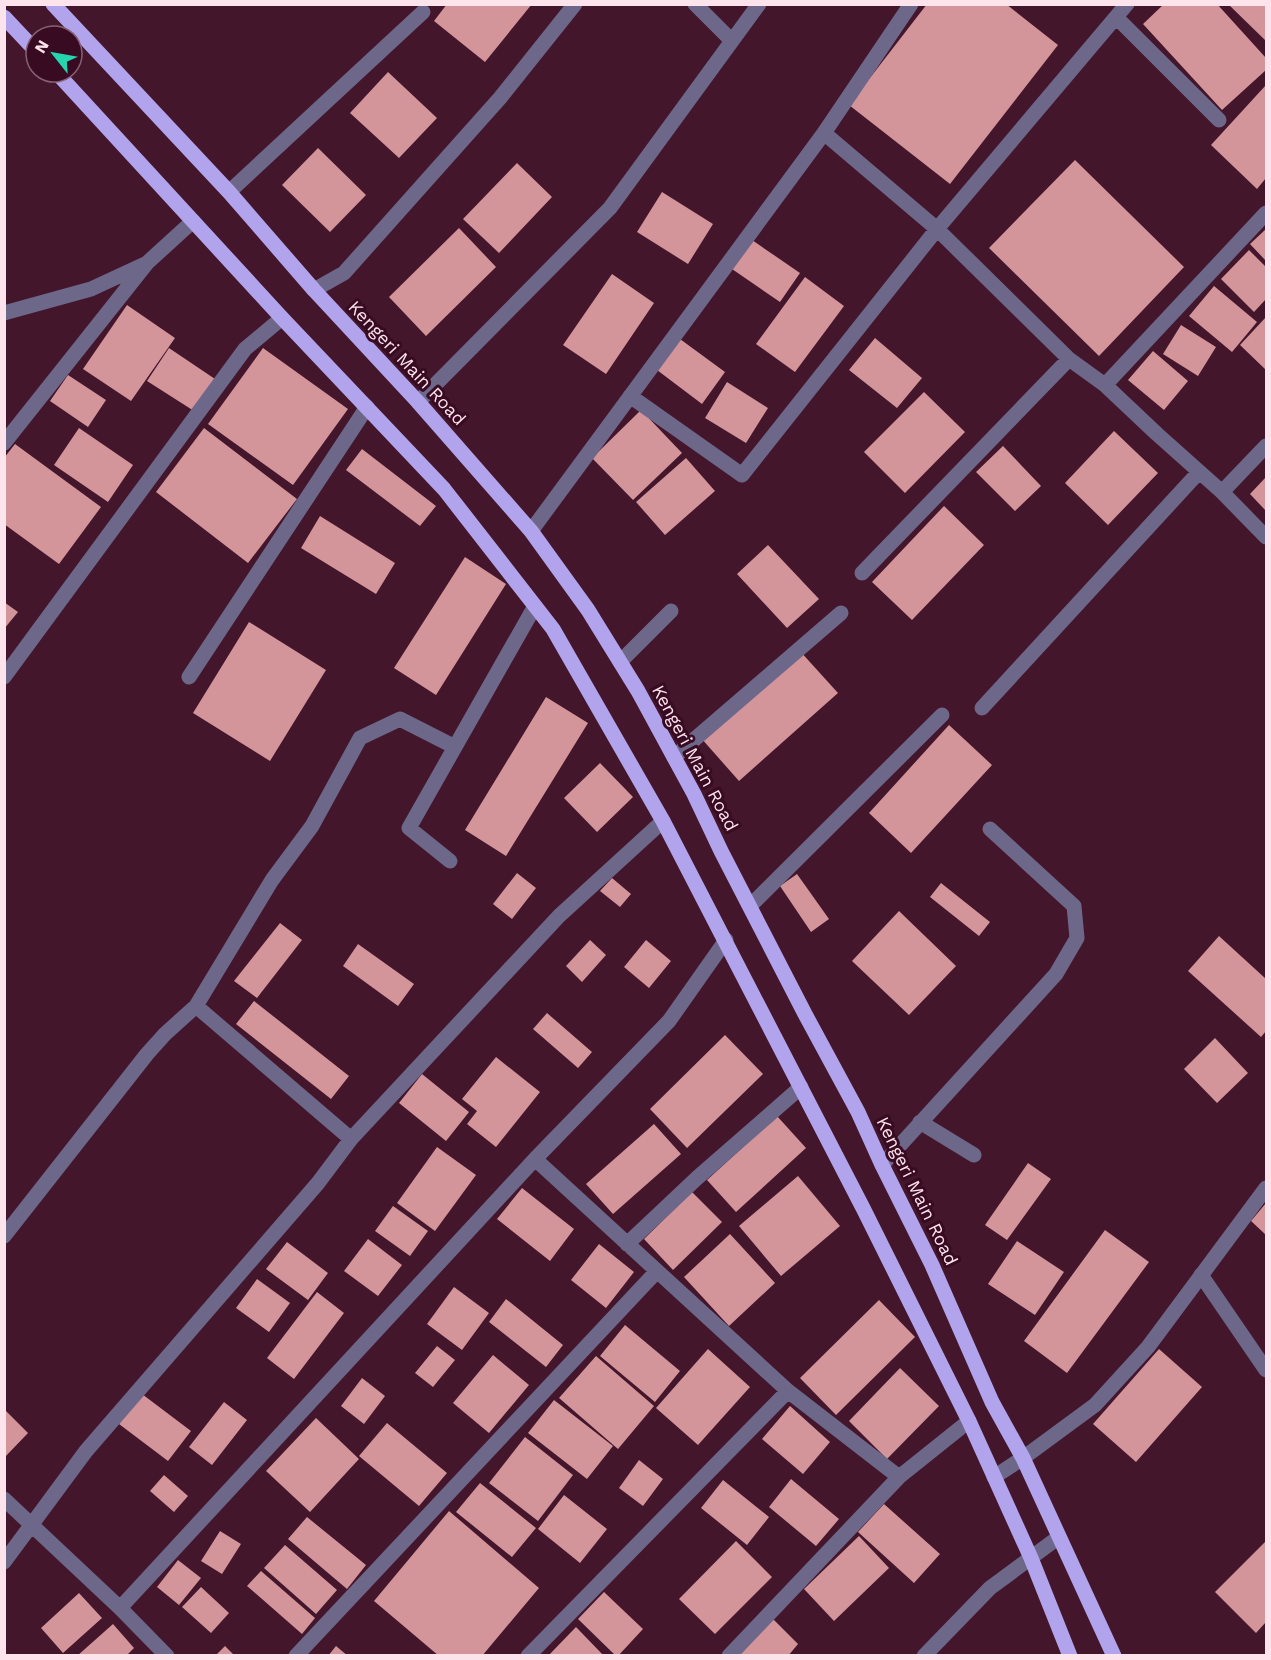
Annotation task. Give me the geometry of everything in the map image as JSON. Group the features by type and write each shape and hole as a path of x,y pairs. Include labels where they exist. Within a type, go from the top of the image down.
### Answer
{"main road":[{"name":"Kengeri Main Road","path":"53,4 229,192 314,290 418,402 531,531 588,610 638,691 674,757 805,1014 858,1112 932,1265 992,1402 1023,1458 1113,1656"},
{"path":"4,16 24,38"},
{"path":"67,84 282,318 444,489 553,629 663,821 801,1087 969,1421 1031,1558 1070,1656"}],"street":[{"path":"314,290 344,273 501,98 575,4"},
{"path":"695,4 732,41"},
{"path":"418,402 610,208 759,4"},
{"path":"531,531 824,133 911,4"},
{"path":"630,396 742,474 937,229 1127,4"},
{"path":"229,192 423,12"},
{"path":"1116,17 1219,120"},
{"path":"824,133 937,229 1069,359 1105,385 1222,492 1266,537"},
{"path":"1105,385 1266,213"},
{"path":"4,443 147,263 193,221"},
{"path":"6,312 91,289 147,263"},
{"path":"4,677 245,349 282,318"},
{"path":"862,573 1069,359"},
{"path":"189,677 367,407"},
{"path":"1222,492 1266,446"},
{"path":"982,708 1199,472"},
{"path":"450,861 409,828 535,606"},
{"path":"620,662 670,611"},
{"path":"674,757 841,613"},
{"path":"750,906 942,715"},
{"path":"4,1236 147,1054 196,1006 272,880 312,826 360,738 400,719 455,747"},
{"path":"4,1562 86,1451 318,1183 351,1138 559,916 663,821"},
{"path":"882,1165 1056,974 1077,938 1074,906 990,828"},
{"path":"120,1608 535,1159 669,1021 726,940"},
{"path":"196,1006 351,1138"},
{"path":"627,1244 697,1178 801,1087"},
{"path":"920,1122 974,1155"},
{"path":"535,1159 788,1391 899,1477"},
{"path":"994,1477 1095,1405 1148,1347 1266,1188"},
{"path":"296,1656 657,1271"},
{"path":"1201,1275 1266,1370"},
{"path":"528,1656 788,1391"},
{"path":"729,1656 899,1477 969,1421"},
{"path":"4,1499 33,1524 167,1656"},
{"path":"924,1656 990,1588 1059,1537"}],"building":[{"path":"447,4 532,4 485,62 434,21"},
{"path":"927,4 1006,4 1058,45 950,184 849,105"},
{"path":"1164,4 1217,4 1266,58 1266,70 1222,110 1143,24"},
{"path":"1228,4 1266,4 1266,41"},
{"path":"388,72 437,118 399,158 350,113"},
{"path":"1266,85 1266,178 1257,189 1211,145"},
{"path":"318,148 366,195 330,232 282,185"},
{"path":"1075,160 1184,267 1099,356 989,248"},
{"path":"517,163 552,197 499,253 463,219"},
{"path":"662,192 713,224 688,264 637,232"},
{"path":"459,228 496,267 426,336 389,297"},
{"path":"1266,229 1266,261 1250,244"},
{"path":"752,240 800,273 780,302 732,269"},
{"path":"1249,250 1266,267 1266,299 1254,312 1221,279"},
{"path":"612,274 654,303 606,374 563,345"},
{"path":"805,277 844,306 795,372 756,344"},
{"path":"1214,286 1257,322 1232,352 1189,316"},
{"path":"127,305 175,338 131,401 83,369"},
{"path":"1266,317 1266,370 1240,345"},
{"path":"1181,325 1216,347 1198,376 1163,354"},
{"path":"875,338 922,378 897,408 849,370"},
{"path":"680,339 725,372 702,404 657,370"},
{"path":"169,348 215,379 194,411 147,381"},
{"path":"263,348 348,409 293,485 208,424"},
{"path":"1153,351 1188,381 1164,410 1128,380"},
{"path":"68,375 106,400 88,427 50,401"},
{"path":"727,382 768,408 746,443 705,418"},
{"path":"924,392 965,432 905,493 864,452"},
{"path":"641,410 682,453 633,500 592,458"},
{"path":"79,428 133,465 108,502 54,465"},
{"path":"204,428 297,499 248,563 156,492"},
{"path":"1114,431 1158,473 1108,525 1065,483"},
{"path":"15,444 101,507 59,564 4,524 4,458"},
{"path":"1003,446 1041,486 1015,511 976,472"},
{"path":"362,449 436,506 420,526 346,470"},
{"path":"686,458 715,491 665,535 636,502"},
{"path":"1266,477 1266,511 1250,494"},
{"path":"944,506 984,545 912,620 872,582"},
{"path":"320,516 395,563 376,594 301,548"},
{"path":"768,545 819,599 787,628 737,574"},
{"path":"465,557 506,584 436,695 394,668"},
{"path":"4,602 18,612 4,629"},
{"path":"249,622 326,670 270,761 193,713"},
{"path":"799,650 838,693 739,781 701,738"},
{"path":"546,697 588,723 506,856 465,830"},
{"path":"949,725 992,765 911,853 869,813"},
{"path":"600,763 633,797 597,832 564,798"},
{"path":"517,873 536,888 512,919 493,904"},
{"path":"797,874 829,919 811,932 780,886"},
{"path":"612,878 631,894 620,907 600,891"},
{"path":"941,883 990,922 979,936 930,897"},
{"path":"899,911 956,966 909,1015 852,961"},
{"path":"280,923 302,940 257,998 234,981"},
{"path":"1219,936 1266,979 1266,1031 1261,1037 1188,971"},
{"path":"590,940 606,955 582,982 566,966"},
{"path":"646,940 671,961 649,988 624,967"},
{"path":"358,944 414,984 398,1006 343,966"},
{"path":"254,1001 349,1076 331,1099 236,1024"},
{"path":"547,1013 592,1052 578,1068 533,1029"},
{"path":"725,1035 763,1074 687,1148 650,1109"},
{"path":"1215,1038 1248,1073 1217,1103 1184,1069"},
{"path":"496,1057 540,1092 496,1147 467,1124 477,1111 462,1099"},
{"path":"422,1074 469,1112 446,1141 399,1103"},
{"path":"777,1116 806,1148 736,1212 707,1180"},
{"path":"654,1124 681,1154 613,1214 586,1184"},
{"path":"437,1147 476,1175 435,1231 397,1203"},
{"path":"1028,1163 1051,1179 1007,1240 985,1225"},
{"path":"798,1176 840,1226 781,1276 739,1226"},
{"path":"522,1188 574,1229 550,1261 497,1219"},
{"path":"692,1192 722,1222 673,1270 644,1239"},
{"path":"1266,1203 1266,1235 1251,1221"},
{"path":"393,1206 428,1231 410,1256 375,1231"},
{"path":"1105,1230 1149,1262 1067,1373 1024,1341"},
{"path":"730,1234 775,1283 729,1326 684,1277"},
{"path":"368,1239 402,1265 378,1296 344,1271"},
{"path":"1017,1241 1064,1272 1035,1315 988,1284"},
{"path":"287,1242 328,1273 308,1300 266,1269"},
{"path":"599,1244 634,1272 606,1308 571,1280"},
{"path":"257,1279 290,1303 269,1332 236,1308"},
{"path":"454,1287 489,1313 462,1350 427,1324"},
{"path":"317,1292 344,1313 294,1379 267,1358"},
{"path":"506,1299 563,1345 546,1367 489,1322"},
{"path":"879,1300 915,1337 836,1415 800,1378"},
{"path":"625,1325 680,1371 655,1402 600,1356"},
{"path":"437,1346 455,1360 433,1387 415,1373"},
{"path":"708,1349 750,1387 698,1445 656,1408"},
{"path":"1159,1349 1202,1387 1136,1462 1093,1424"},
{"path":"493,1355 529,1385 489,1433 453,1403"},
{"path":"596,1356 654,1406 618,1449 559,1398"},
{"path":"900,1368 939,1406 887,1459 849,1421"},
{"path":"362,1378 385,1396 364,1424 341,1406"},
{"path":"142,1394 191,1431 168,1461 119,1424"},
{"path":"554,1400 613,1446 587,1479 528,1433"},
{"path":"224,1402 247,1420 212,1465 189,1447"},
{"path":"790,1406 830,1442 803,1474 762,1439"},
{"path":"5,1410 28,1433 5,1457"},
{"path":"316,1418 359,1459 310,1512 266,1471"},
{"path":"387,1423 447,1473 419,1506 359,1456"},
{"path":"525,1437 573,1475 538,1521 489,1483"},
{"path":"639,1460 663,1479 643,1506 619,1488"},
{"path":"164,1475 188,1496 174,1512 150,1491"},
{"path":"791,1479 839,1519 816,1546 769,1507"},
{"path":"723,1480 769,1517 747,1545 701,1508"},
{"path":"480,1483 536,1528 512,1557 456,1512"},
{"path":"564,1495 607,1529 580,1563 538,1529"},
{"path":"884,1504 940,1554 914,1583 858,1532"},
{"path":"449,1511 539,1588 482,1656 439,1656 374,1601"},
{"path":"307,1517 366,1565 347,1589 288,1539"},
{"path":"220,1531 241,1544 222,1574 201,1561"},
{"path":"859,1536 889,1568 834,1621 804,1589"},
{"path":"736,1541 772,1577 715,1634 679,1599"},
{"path":"1266,1541 1266,1622 1256,1633 1215,1592"},
{"path":"285,1545 337,1590 316,1614 264,1568"},
{"path":"178,1560 201,1578 179,1605 157,1587"},
{"path":"261,1571 315,1618 302,1634 247,1586"},
{"path":"201,1587 229,1613 211,1633 182,1607"},
{"path":"604,1592 643,1629 618,1656 578,1619"},
{"path":"79,1593 102,1618 63,1653 41,1628"},
{"path":"773,1619 798,1644 788,1656 742,1656 740,1654"},
{"path":"113,1624 134,1648 126,1656 77,1656"},
{"path":"576,1627 604,1656 548,1656"},
{"path":"225,1646 235,1656 215,1656"},
{"path":"336,1646 348,1656 328,1656"}]}
